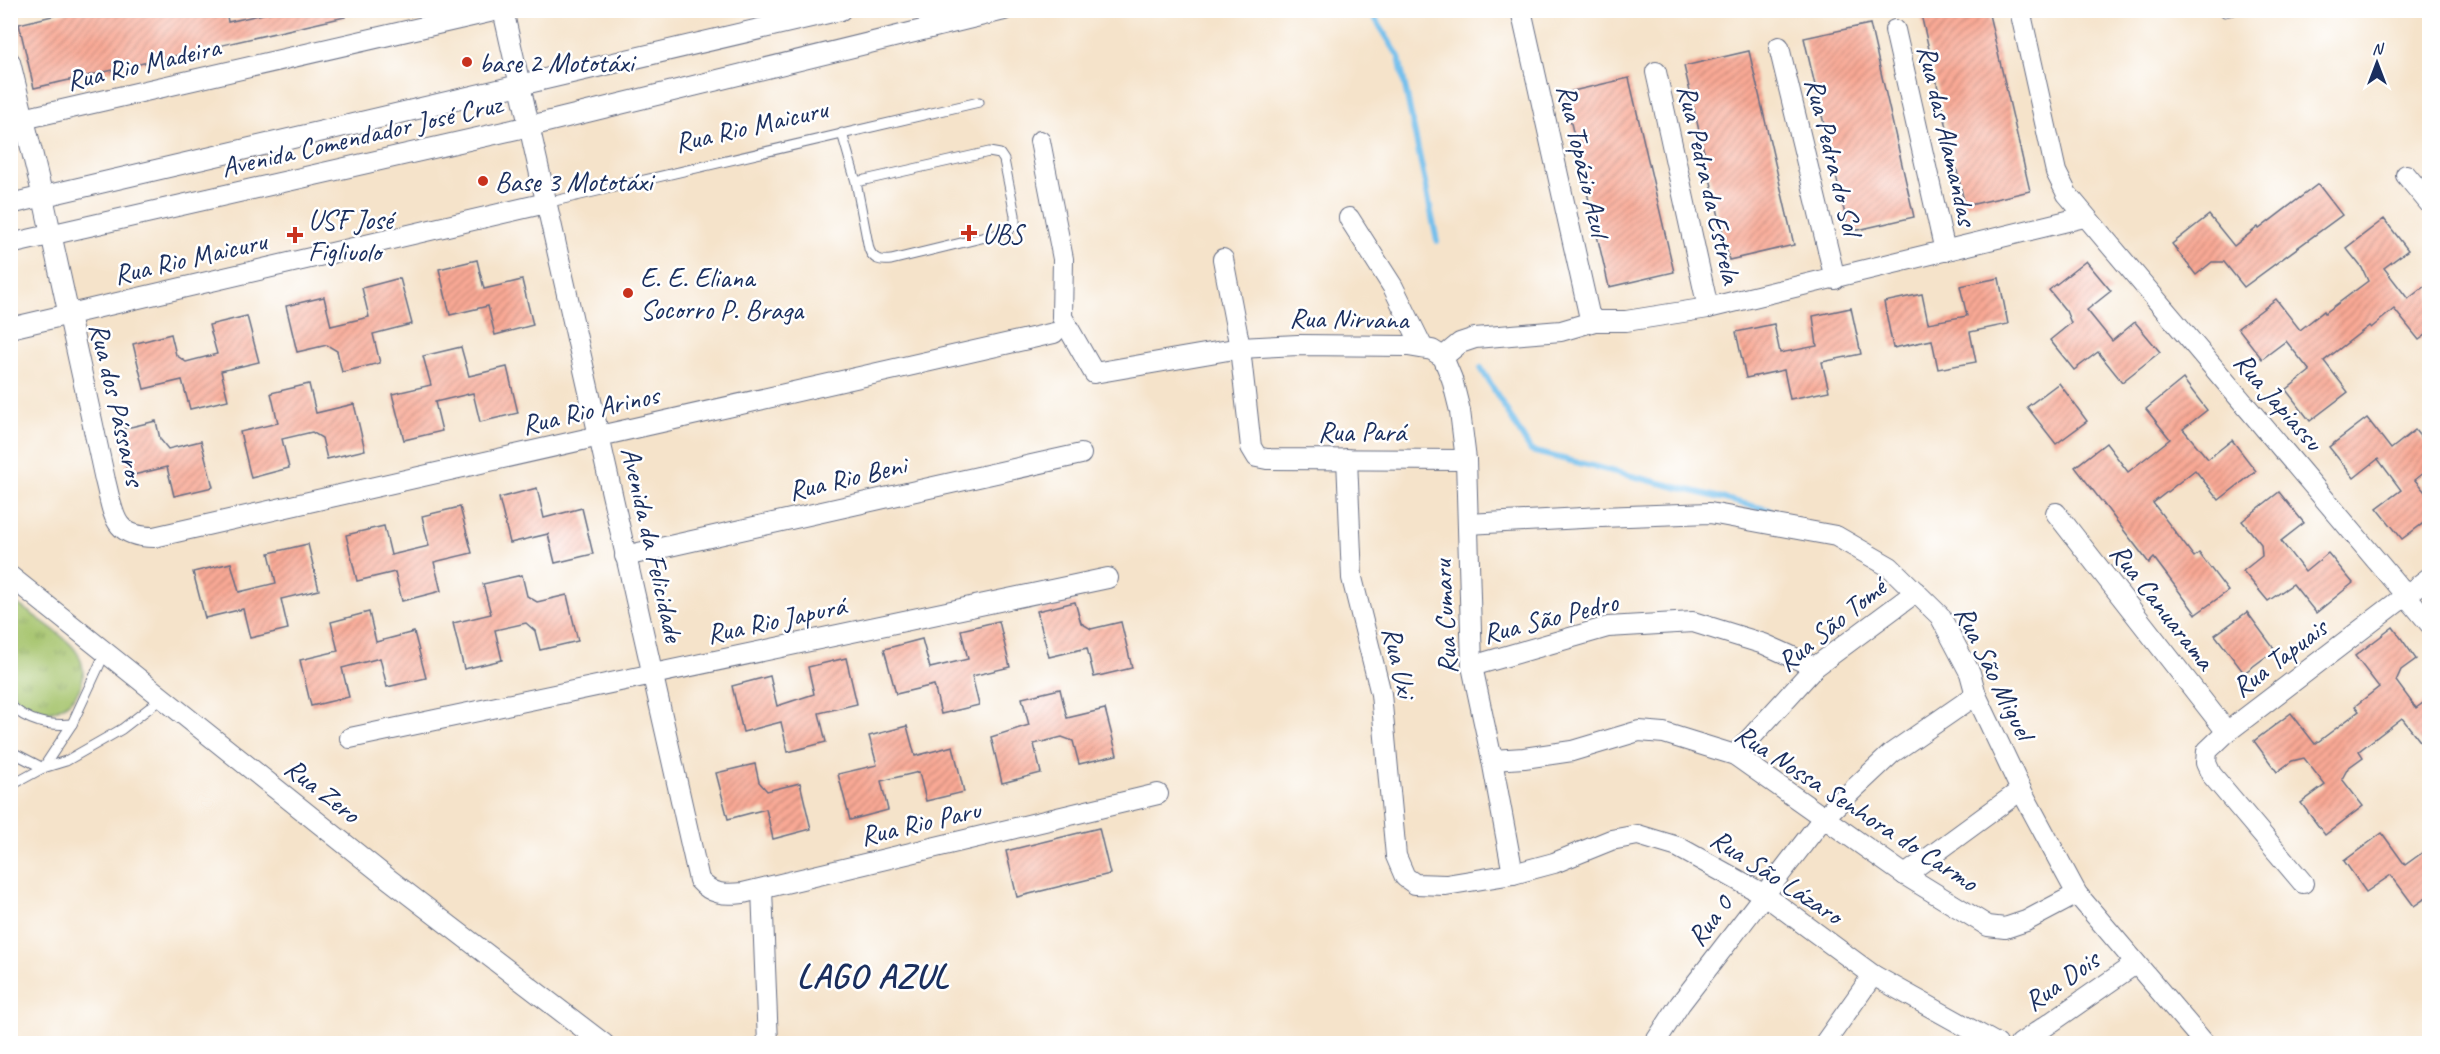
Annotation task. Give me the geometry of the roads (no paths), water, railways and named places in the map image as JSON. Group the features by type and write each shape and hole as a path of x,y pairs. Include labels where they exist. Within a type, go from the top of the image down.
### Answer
{"street":[{"name":"Rua Rio Madeira","path":"17,121 498,10"},
{"name":"Avenida da Felicidade","path":"503,10 699,880"},
{"name":"Avenida Comendador José Cruz","path":"10,204 841,10"},
{"name":"Avenida Comendador José Cruz","path":"10,244 530,126 1004,10"},
{"name":"Rua Topázio Azul","path":"1521,10 1589,314 1595,321"},
{"name":"Rua Japiassu","path":"2020,10 2056,172 2067,194 2084,217 2430,624"},
{"name":"Rua das Alamandas","path":"1895,30 1945,251"},
{"name":"Rua Pedra do Sol","path":"1779,47 1834,279"},
{"name":"Rua dos Pássaros","path":"10,62 17,121 43,197 114,512 119,525 126,533 137,537"},
{"name":"Rua Pedra da Estrela","path":"1656,72 1708,308"},
{"name":"Rua Nirvana","path":"1040,141 1063,259 1062,317 1094,373 1240,348 1366,344 1423,348 1438,352 1443,357 1460,343 1475,338 1561,331 1595,321 1626,321 1708,308 2084,217"},
{"path":"2406,175 2430,204"},
{"name":"Rua Rio Maicuru","path":"10,328 546,203"},
{"path":"1349,218 1393,287 1423,348"},
{"path":"1223,259 1240,348"},
{"name":"Rua Rio Arinos","path":"137,537 165,534 1054,333"},
{"name":"Rua Pará","path":"1240,348 1251,447 1257,457 1267,459 1466,460"},
{"name":"Rua Cumaru","path":"1443,357 1452,379 1460,411 1466,460 1472,666 1513,874"},
{"name":"Rua Rio Beni","path":"625,556 1081,454"},
{"name":"Rua Uxi","path":"1347,459 1352,578 1381,694 1396,856 1405,877"},
{"name":"Rua São Miguel","path":"1467,524 1710,513 1836,536 1890,567 1940,616 1970,673 1976,695 2021,790 2077,894 2202,1042"},
{"name":"Rua Canuarama","path":"2056,513 2227,732"},
{"name":"Rua Zero","path":"10,576 161,699 604,1044"},
{"name":"Rua Tapuais","path":"2303,883 2211,774 2206,763 2207,751 2227,732 2430,577"},
{"name":"Rua Rio Japurá","path":"350,738 1108,578"},
{"name":"Rua São Tomé","path":"1735,755 1815,666 1916,592"},
{"name":"Rua São Pedro","path":"1472,666 1608,627 1693,622 1764,644 1815,666"},
{"name":"Rua 0","path":"1654,1044 1680,1004 1747,920 1763,894 1824,817 1892,753 1976,695"},
{"name":"Rua Nossa Senhora do Carmo","path":"1492,760 1524,758 1572,750 1639,731 1664,733 1735,755 1905,875 1988,926 2005,928 2026,921 2077,894"},
{"path":"1905,875 2021,790"},
{"name":"Rua Rio Paru","path":"699,880 707,889 727,895 762,889 1158,794"},
{"name":"Rua São Lázaro","path":"1405,877 1415,884 1424,886 1446,885 1513,874 1554,863 1611,840 1638,835 1678,847 1763,894 1873,975 1996,1044"},
{"path":"762,889 768,1044"},
{"name":"Rua Dois","path":"2020,1044 2135,964"},
{"path":"1824,1044 1873,975"}],"lane":[{"path":"2225,10 2234,10"},
{"name":"Rua Rio Maicuru","path":"546,203 979,102"},
{"path":"842,133 856,182 869,249 872,256 880,261 1006,232 1015,225 1004,160 1000,154 994,152 856,182"},
{"path":"43,768 72,724 105,653"},
{"path":"10,786 43,768 66,761 122,729 161,699"},
{"path":"10,705 19,713 37,722 57,725 72,724"},
{"path":"10,751 43,768"}],"waterway":[{"path":"1370,10 1399,57 1437,241"},
{"path":"1481,368 1531,451 1769,510"}],"place":[{"name":"base 2 Mototáxi","path":"467,62"},
{"name":"Base 3 Mototáxi","path":"483,181"},
{"name":"UBS","path":"969,233"},
{"name":"USF José Figliuolo","path":"295,235"},
{"name":"E. E. Eliana Socorro P. Braga","path":"628,293"}],"district":[{"name":"LAGO AZUL","path":"873,975"}]}
